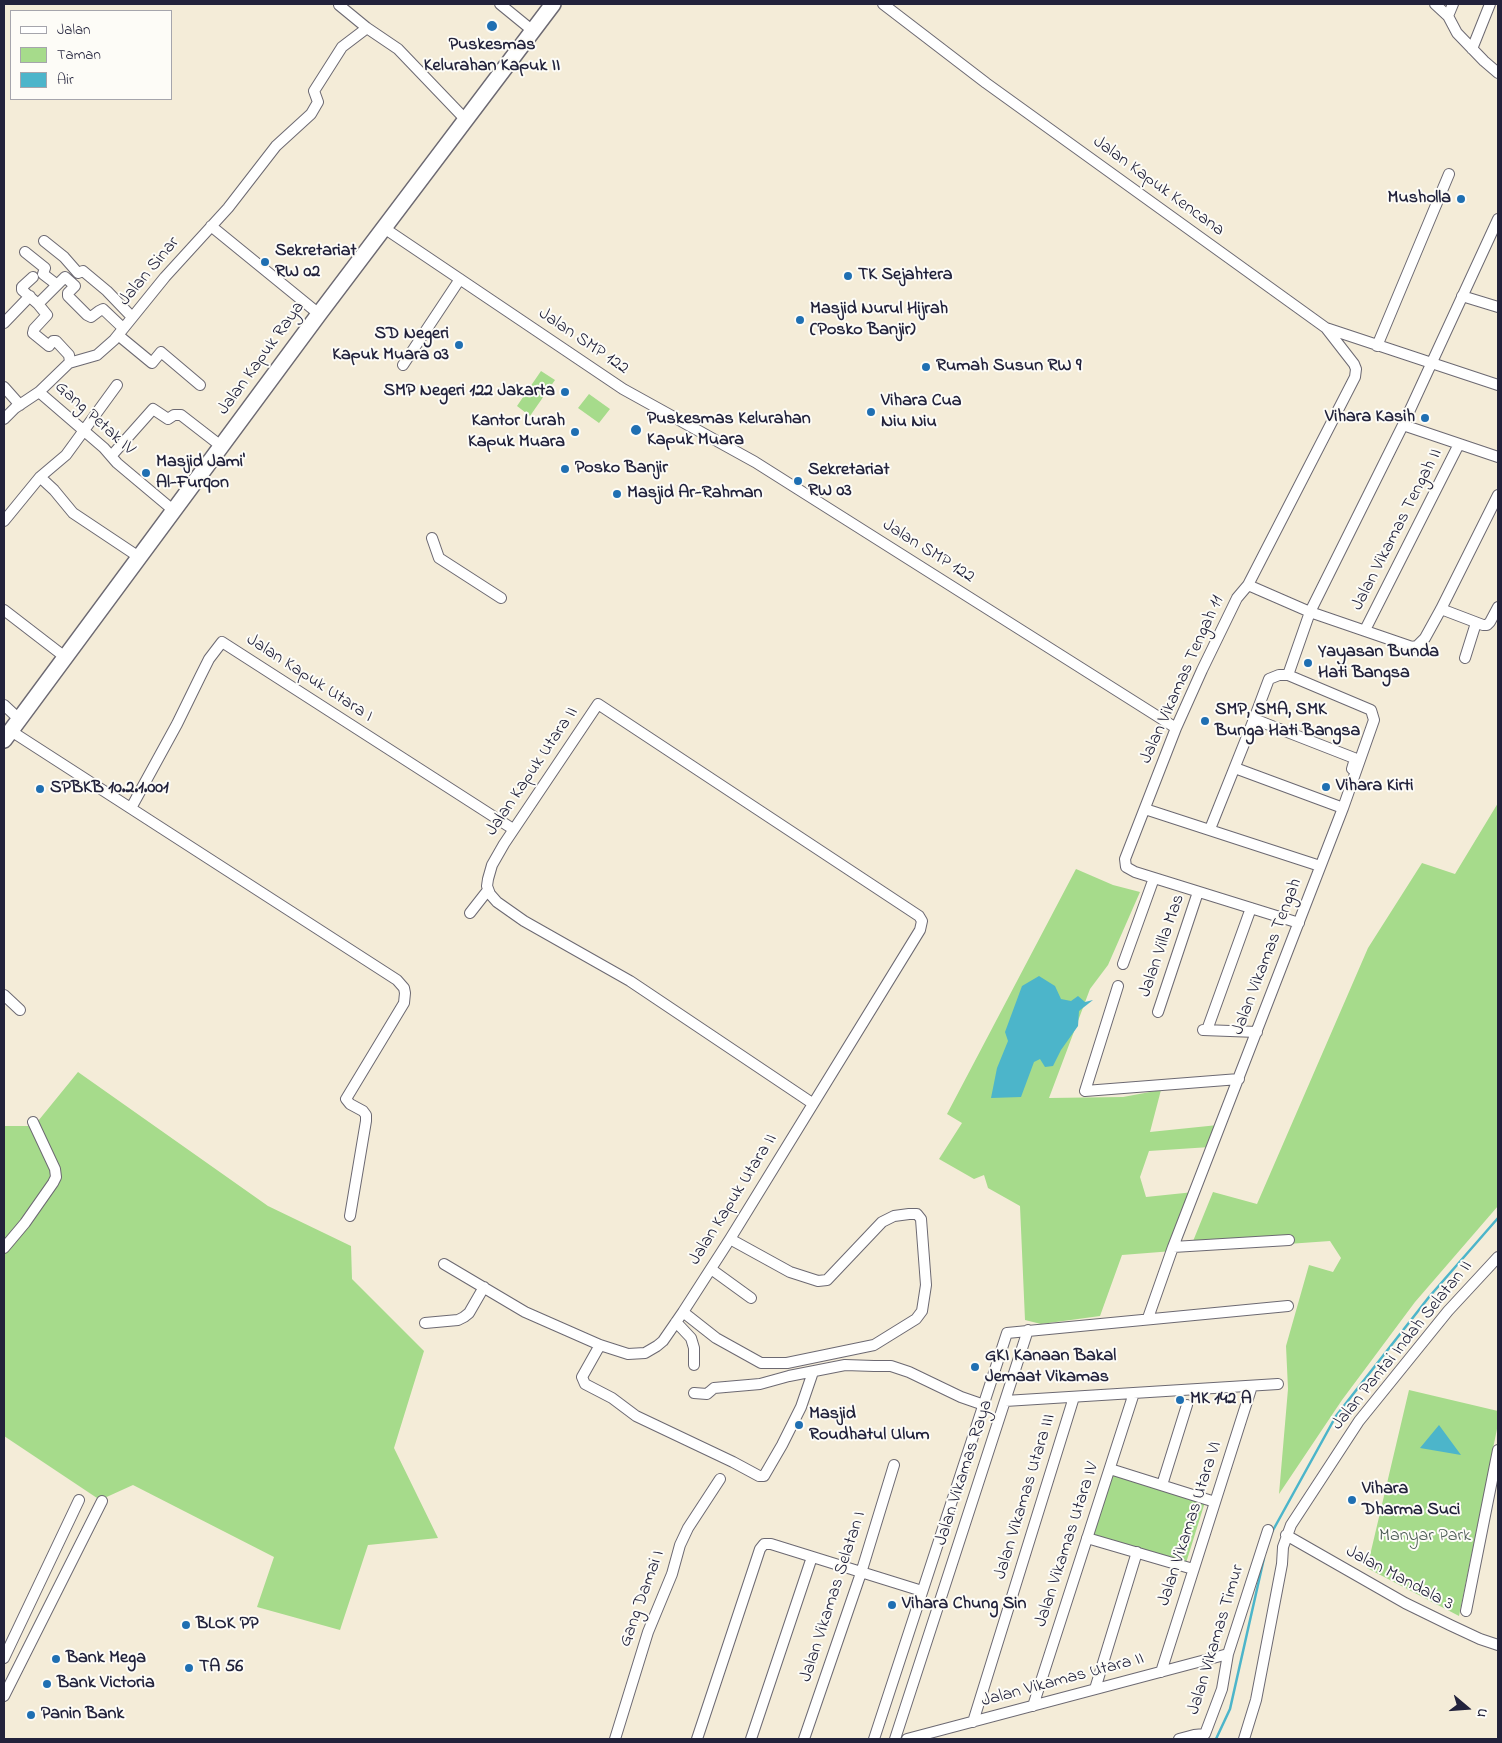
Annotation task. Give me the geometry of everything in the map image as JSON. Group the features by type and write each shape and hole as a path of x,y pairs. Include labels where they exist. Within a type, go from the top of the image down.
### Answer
{"main road":[{"name":"Jalan Kapuk Raya","path":"11,730 319,314 553,4"}],"street":[{"path":"500,4 533,31"},
{"name":"Jalan Kapuk Kencana","path":"883,4 986,83 1326,328 1498,385"},
{"path":"1435,4 1448,16 1457,33 1498,73"},
{"path":"1448,16 1453,4"},
{"path":"1472,49 1490,4"},
{"path":"339,5 367,28 398,49 466,120"},
{"name":"Jalan Sinar","path":"70,362 97,355 105,350 165,277 228,208 276,146 311,114 318,102 314,91 323,76 342,47 367,28"},
{"path":"1377,346 1449,174"},
{"path":"1210,829 1254,720 1268,679 1279,675 1288,675 1310,612 1404,425 1498,219"},
{"path":"211,226 319,314"},
{"name":"Jalan SMP 122","path":"384,228 623,389 755,462 1176,728"},
{"path":"44,241 64,257 78,273 83,271 107,290 132,317"},
{"path":"25,252 45,268 43,274 56,284"},
{"path":"4,419 20,405 40,392 70,362 69,355 56,342 53,341 49,346 33,333 34,329 47,315 22,288 33,277"},
{"path":"38,304 65,277 75,286 68,293 68,296 87,316 91,316 98,310 103,309 121,331 152,362 161,352 200,385"},
{"path":"402,365 460,279"},
{"path":"4,323 30,296"},
{"path":"1462,296 1498,308"},
{"name":"Jalan Vikamas Tengah 11","path":"1299,923 1126,868 1125,859 1176,728 1237,598 1248,585 1355,377 1356,369 1354,364 1326,328"},
{"path":"4,521 40,477 66,454 117,385"},
{"path":"4,387 20,405"},
{"name":"Gang Petak IV","path":"40,392 111,454 117,463 173,510"},
{"path":"111,454 153,409 168,419 174,414 181,415 221,446"},
{"path":"1404,425 1498,458"},
{"name":"Jalan Vikamas Tengah II","path":"1365,630 1459,444"},
{"path":"40,477 73,512 139,557"},
{"path":"1248,585 1310,612 1412,647 1417,646 1425,638 1441,610 1498,495"},
{"path":"432,538 439,558 501,598"},
{"path":"1441,610 1483,625 1490,622 1498,607"},
{"path":"4,610 65,657"},
{"path":"1465,658 1476,622"},
{"name":"Jalan Kapuk Utara I","path":"130,808 177,724 209,659 222,642 509,827"},
{"name":"Jalan Vikamas Tengah","path":"1148,1318 1173,1248 1240,1079 1343,808 1374,720 1374,714 1371,710 1288,675"},
{"name":"Jalan Kapuk Utara II","path":"444,1264 525,1312 600,1345 628,1354 645,1353 653,1349 663,1341 730,1240 812,1103 920,930 922,921 919,916 598,704 509,827 492,865 488,879 488,890"},
{"path":"4,705 11,730 400,984 405,993 404,1003 346,1099 366,1115 350,1216"},
{"path":"1254,720 1354,758 1350,772"},
{"path":"1235,768 1343,808"},
{"path":"1145,809 1320,866"},
{"path":"1123,964 1154,878"},
{"path":"470,913 488,890 497,902 524,921 630,981 812,1103"},
{"name":"Jalan Villa Mas","path":"1158,1012 1198,892"},
{"path":"1251,908 1205,1030 1257,1032"},
{"path":"1118,986 1085,1091 1240,1079"},
{"path":"4,995 20,1010"},
{"path":"4,1248 25,1223 56,1177 55,1170 33,1122"},
{"path":"683,1312 716,1338 755,1361 787,1363 874,1346 916,1319 922,1311 926,1284 921,1219 917,1214 894,1216 882,1222 827,1280 818,1281 790,1272 730,1240"},
{"path":"1173,1248 1289,1240"},
{"name":"Jalan Pantai Indah Selatan II","path":"1244,1739 1256,1700 1286,1535 1359,1421 1448,1311 1498,1257"},
{"path":"711,1269 751,1298"},
{"path":"425,1323 458,1320 464,1317 469,1313 484,1287"},
{"path":"1026,1330 1288,1306"},
{"path":"676,1322 692,1338 694,1365"},
{"name":"Jalan Vikamas Raya","path":"874,1739 1006,1334 1026,1330 1005,1401 895,1739"},
{"path":"600,1345 582,1377 585,1384 612,1398 636,1416 727,1458 759,1476 764,1476 782,1445 801,1407 813,1372"},
{"path":"694,1393 707,1394 714,1388 760,1384 845,1365 891,1366 984,1405"},
{"path":"1005,1401 1278,1384"},
{"name":"Jalan Vikamas Utara VI","path":"1161,1672 1252,1386"},
{"name":"Jalan Vikamas Utara IV","path":"1033,1706 1134,1393"},
{"name":"Jalan Vikamas Utara III","path":"973,1722 1074,1397"},
{"path":"1162,1485 1187,1406"},
{"path":"1466,1611 1496,1476 1498,1450"},
{"name":"Jalan Vikamas Selatan I","path":"804,1739 861,1573 894,1465"},
{"path":"1110,1469 1215,1502"},
{"name":"Gang Damai I","path":"615,1739 648,1632 672,1574 680,1545 688,1528 720,1479"},
{"path":"4,1658 79,1500"},
{"path":"4,1696 102,1501"},
{"name":"Jalan Vikamas Timur","path":"1179,1739 1194,1735 1204,1737 1222,1689 1228,1654 1268,1530"},
{"name":"Jalan Mandala 3","path":"1286,1535 1405,1602 1457,1628 1498,1645"},
{"path":"1087,1538 1193,1569"},
{"path":"697,1739 760,1549 764,1544 771,1544 922,1591"},
{"path":"1096,1689 1138,1552"},
{"path":"751,1739 812,1557"},
{"name":"Jalan Vikamas Utara II","path":"907,1739 1228,1654"}],"green space":[{"path":"541,371 555,380 530,416 517,406"},
{"path":"589,394 610,409 599,423 578,408"},
{"path":"1498,803 1498,1206 1415,1302 1342,1400 1279,1494 1288,1389 1286,1346 1309,1265 1333,1272 1341,1258 1330,1241 1189,1251 1213,1192 1257,1204 1368,948 1422,863 1455,874"},
{"path":"1076,869 1113,885 1140,892 1108,965 1090,989 1049,1098 1123,1097 1161,1090 1150,1132 1218,1125 1210,1147 1149,1151 1140,1177 1146,1197 1194,1192 1173,1251 1122,1255 1100,1316 1041,1324 1025,1320 1020,1206 988,1188 984,1175 974,1179 939,1159 962,1123 947,1114"},
{"path":"78,1072 268,1206 351,1246 352,1279 424,1351 394,1448 438,1538 368,1545 340,1630 257,1607 274,1557 133,1485 100,1500 4,1436 4,1126 34,1126"},
{"name":"Manyar Park","path":"1409,1390 1498,1411 1498,1424 1459,1616 1367,1568"},
{"path":"1110,1473 1205,1502 1186,1563 1091,1534"}],"water":[{"path":"1039,976 1055,986 1061,999 1071,1001 1078,996 1085,1002 1093,1000 1079,1011 1078,1026 1061,1050 1053,1066 1045,1067 1040,1059 1034,1062 1021,1097 991,1098 997,1068 1008,1041 1005,1032 1022,986"},
{"path":"1439,1425 1461,1455 1420,1448"}],"waterway":[{"path":"1272,1532 1336,1416 1429,1297 1498,1218"},
{"path":"1216,1739 1230,1709 1264,1558"}],"place":[{"name":"Puskesmas Kelurahan Kapuk II","path":"492,26"},
{"name":"Musholla","path":"1461,199"},
{"name":"Sekretariat RW 02","path":"265,262"},
{"name":"TK Sejahtera","path":"848,276"},
{"name":"Masjid Nurul Hijrah (Posko Banjir)","path":"800,320"},
{"name":"SD Negeri Kapuk Muara 03","path":"459,345"},
{"name":"Rumah Susun RW 9","path":"926,367"},
{"name":"SMP Negeri 122 Jakarta","path":"565,392"},
{"name":"Vihara Cua Niu Niu","path":"871,412"},
{"name":"Vihara Kasih","path":"1425,418"},
{"name":"Puskesmas Kelurahan Kapuk Muara","path":"636,430"},
{"name":"Kantor Lurah Kapuk Muara","path":"575,432"},
{"name":"Posko Banjir","path":"565,469"},
{"name":"Masjid Jami' Al-Furqon","path":"146,473"},
{"name":"Sekretariat RW 03","path":"798,481"},
{"name":"Masjid Ar-Rahman","path":"617,494"},
{"name":"Yayasan Bunda Hati Bangsa","path":"1308,663"},
{"name":"SMP, SMA, SMK Bunga Hati Bangsa","path":"1205,721"},
{"name":"Vihara Kirti","path":"1326,787"},
{"name":"SPBKB 10.2.1.001","path":"40,789"},
{"name":"GKI Kanaan Bakal Jemaat Vikamas","path":"975,1367"},
{"name":"MK 142 A","path":"1180,1400"},
{"name":"Masjid Roudhatul Ulum","path":"799,1425"},
{"name":"Vihara Dharma Suci","path":"1352,1500"},
{"name":"Vihara Chung Sin","path":"892,1605"},
{"name":"BLOK PP","path":"186,1625"},
{"name":"Bank Mega","path":"56,1659"},
{"name":"TA 56","path":"189,1668"},
{"name":"Bank Victoria","path":"47,1684"},
{"name":"Panin Bank","path":"31,1715"}]}
